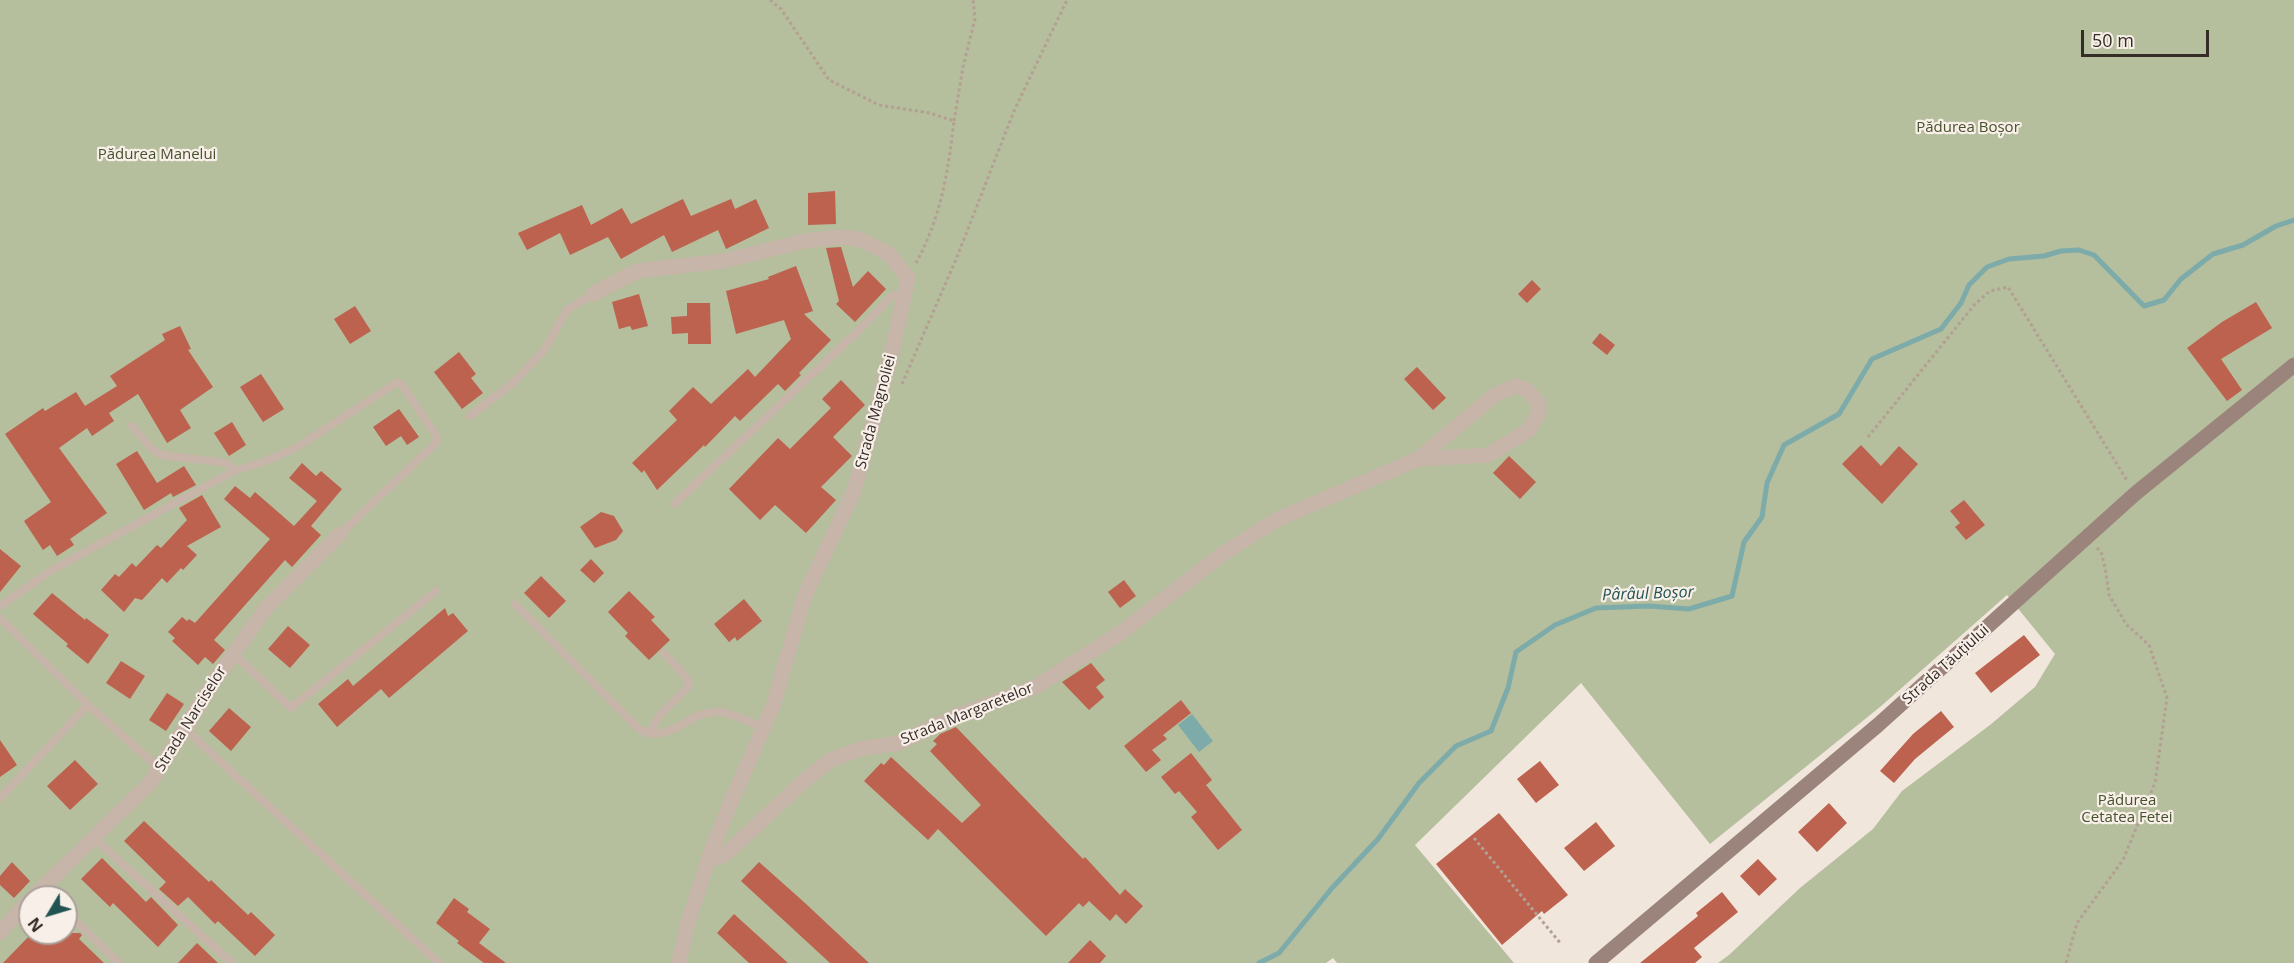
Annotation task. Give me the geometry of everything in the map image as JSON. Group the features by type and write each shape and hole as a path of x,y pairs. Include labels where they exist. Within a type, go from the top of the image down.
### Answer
{"main road":[{"name":"Strada Tăuțiului","path":"1596,963 1878,725 2136,493 2294,365"}],"street":[{"path":"594,294 637,271 723,261 805,241 837,237 859,239 889,254 908,278"},
{"name":"Strada Magnoliei","path":"709,857 730,802 764,728 805,595 854,491 889,365 908,278"},
{"name":"Strada Margaretelor","path":"709,857 716,858 726,854 806,779 831,760 860,749 899,743 956,716 1037,687 1122,632 1221,555 1276,520 1418,459 1496,394 1517,386 1527,390 1538,402 1539,412 1529,430 1488,455 1418,459"},
{"name":"Strada Narciselor","path":"49,885 151,782 233,653 266,608 340,534"},
{"path":"679,963 687,926 709,857"},
{"name":"Strada Narciselor","path":"0,932 18,915"}],"lane":[{"path":"470,416 513,383 546,349 567,310 594,294"},
{"path":"674,504 855,334 891,297 896,295 904,297"},
{"path":"0,606 52,570 234,471 263,462 294,448 398,382 436,435 437,441 340,534"},
{"path":"132,426 152,449 162,455 227,463 234,471"},
{"path":"233,653 291,708 436,591"},
{"path":"515,604 640,730 649,734 665,734 701,714 720,712 764,728"},
{"path":"0,618 88,705 159,768"},
{"path":"649,734 659,716 689,686 687,678 664,653"},
{"path":"0,798 88,705"},
{"path":"184,728 439,963"},
{"path":"94,838 232,963"},
{"path":"78,923 119,963"}],"path":[{"path":"770,0 782,9 829,80 879,105 930,113 954,121"},
{"path":"908,278 931,236 948,171 963,67 975,19 973,0"},
{"path":"900,387 957,257 1014,111 1067,0"},
{"path":"1868,437 1975,304 1990,291 2008,287 2136,493"},
{"path":"2066,963 2078,923 2123,860 2155,783 2167,698 2149,645 2126,624 2109,596 2101,552 2087,538"},
{"path":"1474,838 1561,944"}],"green space":[{"path":"0,0 2294,0 2294,963 1718,963 1800,888 1873,829 1902,791 1990,725 2035,687 2055,654 2007,595 1880,707 1710,844 1581,683 1415,845 1514,963 1337,963 1333,958 1326,963 0,963"}],"water":[{"path":"1192,714 1213,741 1199,752 1178,725"}],"building":[{"path":"835,191 836,224 808,225 808,193"},
{"path":"683,199 691,216 731,199 735,209 756,199 769,228 726,249 718,230 672,252 664,235 621,259 608,237 570,255 560,233 527,250 518,233 582,205 591,225 622,208 631,224"},
{"path":"841,247 853,287 868,271 886,289 855,322 836,304 839,301 826,248"},
{"path":"796,266 813,311 804,314 831,340 785,391 778,384 740,421 735,416 705,447 704,445 657,490 644,470 642,473 632,463 677,420 669,411 693,387 711,404 748,369 755,377 791,339 784,320 736,334 726,291 769,279 768,277"},
{"path":"1532,280 1541,289 1527,303 1518,294"},
{"path":"639,294 648,326 632,330 630,326 619,329 612,302"},
{"path":"2256,302 2272,328 2221,359 2242,390 2227,401 2187,348 2222,322"},
{"path":"687,303 710,303 711,344 688,344 688,333 672,334 671,317 687,316"},
{"path":"355,306 371,331 350,344 334,319"},
{"path":"180,326 191,349 188,350 213,387 180,410 191,428 167,443 138,394 109,413 114,421 92,436 87,428 59,448 107,513 70,539 74,545 57,556 50,545 43,550 24,521 51,502 5,434 43,408 45,411 76,392 85,406 117,386 110,376 165,340 162,334"},
{"path":"1600,333 1615,345 1607,355 1592,343"},
{"path":"459,352 476,374 471,378 483,393 462,409 434,372"},
{"path":"1417,367 1446,398 1433,410 1404,379"},
{"path":"261,374 284,409 263,422 240,387"},
{"path":"841,380 865,405 833,437 852,456 821,487 836,500 806,533 775,505 760,520 729,489 778,438 790,449 831,408 822,399"},
{"path":"399,409 419,437 407,445 401,436 386,446 373,427"},
{"path":"232,422 246,445 229,456 214,433"},
{"path":"1861,445 1881,466 1899,446 1918,464 1882,504 1842,464"},
{"path":"137,451 157,483 184,466 196,485 173,497 171,493 144,510 116,464"},
{"path":"1509,456 1536,482 1520,499 1493,473"},
{"path":"302,463 316,476 321,471 342,489 311,526 321,535 292,567 285,560 214,640 225,650 213,664 205,657 198,665 172,641 175,638 168,632 182,617 195,623 270,539 224,499 235,486 250,498 255,492 294,526 317,501 289,478"},
{"path":"202,495 221,527 187,546 197,555 183,570 181,568 167,583 162,578 142,600 135,598 124,612 101,590 115,574 119,577 132,563 136,567 157,545 161,548 187,520 179,508"},
{"path":"1964,500 1985,525 1966,540 1955,527 1960,523 1950,511"},
{"path":"601,512 614,516 623,531 616,540 595,548 580,527"},
{"path":"0,549 21,566 0,592"},
{"path":"591,559 604,573 594,583 580,570"},
{"path":"541,576 566,601 549,618 524,593"},
{"path":"1124,580 1136,596 1120,608 1108,592"},
{"path":"629,591 655,617 651,620 670,640 649,660 625,636 628,633 608,612"},
{"path":"52,593 85,620 86,618 109,635 88,664 33,614"},
{"path":"744,599 762,621 737,641 735,637 729,642 714,624"},
{"path":"445,608 448,616 453,613 468,631 389,698 381,689 337,727 318,704 348,679 353,686"},
{"path":"288,626 310,645 290,668 268,649"},
{"path":"2024,635 2040,655 1991,693 1975,673"},
{"path":"121,661 145,676 130,699 106,683"},
{"path":"1091,663 1105,680 1096,687 1104,697 1089,710 1062,682"},
{"path":"167,693 184,704 166,731 149,720"},
{"path":"1181,700 1191,713 1163,735 1167,739 1152,750 1161,760 1146,772 1124,746"},
{"path":"229,708 251,727 231,751 209,731"},
{"path":"1941,711 1954,727 1915,759 1894,783 1880,771 1913,734"},
{"path":"956,727 1120,895 1125,889 1143,906 1126,924 1116,914 1110,921 1089,901 1083,907 1079,903 1046,936 938,829 928,840 864,781 881,763 884,765 891,757 962,823 981,805 930,751 937,744 933,741 940,734"},
{"path":"0,740 17,765 0,777"},
{"path":"1191,753 1212,780 1206,785 1242,830 1218,850 1191,817 1197,812 1179,791 1175,794 1161,777"},
{"path":"75,760 98,784 70,810 47,786"},
{"path":"1540,761 1559,785 1536,803 1517,779"},
{"path":"1829,803 1847,823 1817,852 1798,832"},
{"path":"1499,813 1568,895 1544,914 1542,911 1502,945 1436,864"},
{"path":"144,821 209,882 211,880 248,915 251,912 275,935 255,956 218,921 215,924 188,897 178,906 159,889 166,882 124,841"},
{"path":"1596,822 1615,846 1584,871 1564,848"},
{"path":"102,858 146,902 151,897 178,925 158,947 113,903 110,907 81,879"},
{"path":"1758,859 1777,879 1759,896 1740,876"},
{"path":"12,862 30,881 26,885 18,885 18,894 14,898 0,885 0,876"},
{"path":"759,862 869,963 830,963 741,881"},
{"path":"1722,892 1738,912 1694,948 1702,957 1695,963 1640,963 1698,916 1696,913"},
{"path":"454,898 469,909 467,912 490,929 479,943 506,963 484,963 457,943 459,941 436,923"},
{"path":"734,914 788,963 749,963 717,933"},
{"path":"78,933 80,933 82,935 79,939 104,963 3,963 20,945 78,945"},
{"path":"1090,940 1106,956 1100,963 1068,963"},
{"path":"197,943 218,963 178,963"}],"waterway":[{"name":"Pârâul Boșor","path":"1259,963 1279,953 1332,888 1378,839 1419,783 1456,746 1491,731 1508,688 1516,652 1555,625 1596,608 1649,606 1689,609 1732,596 1744,542 1762,517 1767,483 1784,445 1839,414 1872,359 1941,329 1961,303 1969,285 1987,267 2009,259 2079,250 2094,255 2144,306 2164,300 2181,279 2213,254 2243,245 2276,226 2294,220"}],"park label":[{"name":"Pădurea Boșor","path":"1968,128"},
{"name":"Pădurea Manelui","path":"157,155"},
{"name":"Pădurea Cetatea Fetei","path":"2127,810"}]}
